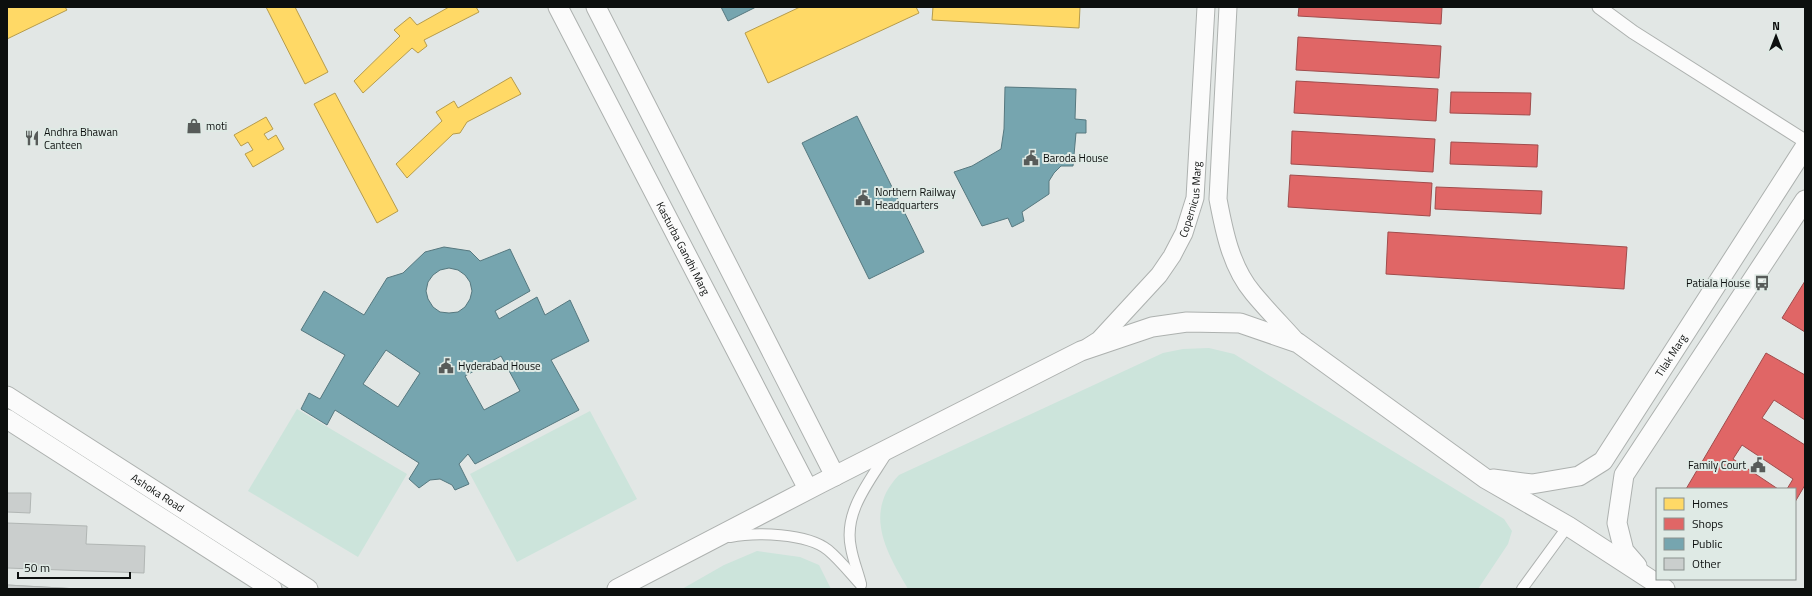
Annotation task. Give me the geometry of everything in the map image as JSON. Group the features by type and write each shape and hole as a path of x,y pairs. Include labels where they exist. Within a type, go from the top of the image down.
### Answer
{"main road":[{"name":"Kasturba Gandhi Marg","path":"558,7 808,489"},
{"path":"596,7 835,476"},
{"name":"Tilak Marg","path":"1486,478 1532,484 1579,476 1603,461 1805,147"},
{"path":"1646,578 1624,551 1617,523 1624,475 1805,200"},
{"path":"616,589 808,489 1081,351 1152,327 1187,322 1240,323 1298,343 1486,478 1568,526 1665,589"},
{"name":"Ashoka Road","path":"7,396 308,589"},
{"name":"Ashoka Road","path":"7,419 272,589"}],"street":[{"name":"Copernicus Marg","path":"1081,351 1099,340 1159,275 1172,256 1184,233 1195,198 1206,7"},
{"path":"1228,7 1218,199 1230,249 1237,266 1252,292 1298,343"},
{"path":"1598,7 1634,32 1805,141"},
{"path":"1195,198 1218,199"},
{"path":"862,587 850,547 850,523 859,497 889,449"},
{"path":"1522,589 1568,526"},
{"path":"711,540 742,534 801,538 827,549 862,587"}],"green space":[{"path":"1209,348 1234,354 1504,519 1512,531 1508,544 1478,589 908,589 892,561 886,546 880,518 882,503 888,489 899,475 1163,353 1183,349"},
{"path":"297,409 407,474 358,557 248,491"},
{"path":"590,411 637,499 517,562 470,474"},
{"path":"757,551 800,557 819,565 831,589 682,589 724,565"}],"building: Homes":[{"path":"7,7 65,7 67,10 7,39"},
{"path":"266,7 295,7 328,72 305,84"},
{"path":"449,7 476,7 479,12 424,40 427,46 418,53 412,48 363,93 354,81 400,36 394,30 410,17 417,25"},
{"path":"800,7 916,7 919,13 768,83 745,33"},
{"path":"933,7 1080,7 1079,28 932,20"},
{"path":"511,77 521,94 467,122 460,133 453,134 407,178 396,164 442,121 436,112 454,101 458,108"},
{"path":"335,93 398,211 377,223 314,104"},
{"path":"266,117 273,129 264,134 268,140 276,135 284,149 253,167 245,154 253,150 248,142 241,146 234,135"}],"building: Shops":[{"path":"1299,7 1442,7 1441,24 1298,16"},
{"path":"1298,37 1441,46 1439,78 1296,70"},
{"path":"1296,81 1438,89 1436,121 1294,113"},
{"path":"1451,92 1531,93 1530,115 1450,113"},
{"path":"1292,131 1435,139 1433,172 1291,164"},
{"path":"1451,142 1538,145 1537,167 1450,164"},
{"path":"1290,175 1432,183 1430,216 1288,207"},
{"path":"1436,187 1542,191 1541,214 1435,209"},
{"path":"1388,232 1627,247 1624,289 1386,274"},
{"path":"1805,281 1805,332 1782,318"},
{"path":"1766,353 1805,375 1805,420 1774,400 1762,418 1805,445 1805,485 1796,500 1796,488 1788,488 1793,479 1742,445 1733,459 1776,488 1687,488"}],"building: Public":[{"path":"721,7 756,7 728,21"},
{"name":"Baroda House","path":"1005,87 1076,89 1075,119 1086,120 1086,133 1076,133 1073,166 1061,166 1054,173 1049,181 1049,194 1022,212 1024,221 1012,227 1008,218 982,226 954,172 972,166 1001,149 1004,129"},
{"name":"Northern Railway Headquarters","path":"857,116 924,252 869,279 802,143"},
{"name":"Hyderabad House","path":"444,247 470,251 480,261 510,249 530,291 495,311 499,319 537,297 545,315 570,300 589,341 551,360 579,410 475,464 468,454 459,464 469,484 455,490 452,485 440,479 430,480 419,488 409,479 419,463 335,410 327,425 301,409 309,393 320,399 345,355 301,330 324,291 364,315 387,278 403,273 425,252","holes":["449,268 458,270 465,275 470,282 472,291 470,299 465,307 458,312 449,313 440,312 433,307 428,299 426,291 428,282 433,275 440,270","386,350 420,373 398,407 363,384","501,356 520,391 484,410 465,376"]}],"building: Other":[{"path":"7,493 31,493 30,513 7,512"},
{"path":"7,523 87,526 86,544 145,546 144,573 7,568"},
{"path":"7,585 78,589 7,589"},
{"path":"7,585 78,589 7,589"}],"place":[{"name":"moti","path":"194,126"},
{"name":"Andhra Bhawan Canteen","path":"32,138"},
{"name":"Baroda House","path":"1031,158"},
{"name":"Northern Railway Headquarters","path":"863,198"},
{"name":"Patiala House","path":"1762,283"},
{"name":"Hyderabad House","path":"446,366"},
{"name":"Family Court","path":"1758,465"}]}
